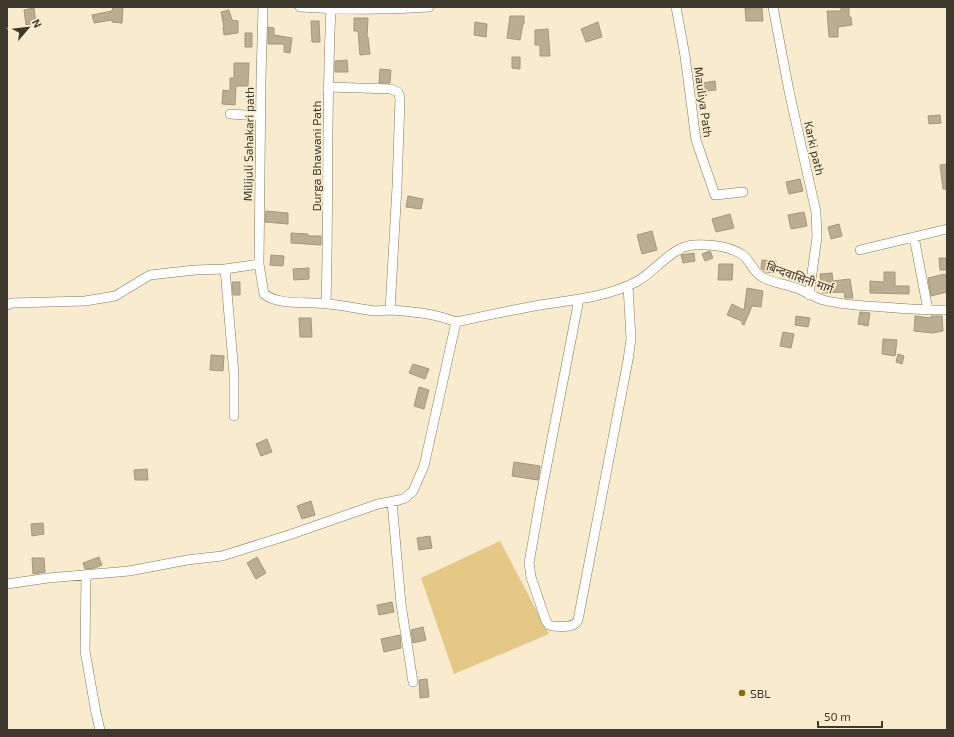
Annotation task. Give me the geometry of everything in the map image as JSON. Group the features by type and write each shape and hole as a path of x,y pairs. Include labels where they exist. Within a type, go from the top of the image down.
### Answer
{"street":[{"name":"Milijuli Sahakari path","path":"264,7 261,78 259,264 261,282 264,294 273,298 297,302 326,303"},
{"path":"300,7 391,10 428,7"},
{"name":"Mauliya Path","path":"676,7 685,56 696,140 715,195 743,192"},
{"name":"Karki path","path":"773,7 789,91 816,212 817,237 809,295"},
{"name":"Durga Bhawani Path","path":"326,303 328,87 331,9"},
{"path":"328,87 395,90 398,92 400,98 390,310"},
{"path":"230,114 261,116"},
{"path":"860,250 947,229"},
{"path":"914,237 928,310"},
{"name":"बिन्दवासिनी मार्ग","path":"456,322 607,293 628,286 645,277 673,252 693,245 728,249 739,253 759,275 764,278 797,288 809,295 823,300 852,305 947,310"},
{"path":"7,305 12,303 85,301 115,296 150,275 195,270 225,269 259,264"},
{"path":"225,269 234,374 234,416"},
{"path":"579,299 542,487 529,563 531,577 546,621 552,626 572,626 577,623 578,620 631,340 628,286"},
{"path":"7,584 48,578 129,571 187,560 222,556 289,535 378,504 400,500 410,495 414,491 424,466 456,322 442,316 428,313 390,310 364,310 326,303"},
{"path":"392,502 402,604 413,682"},
{"path":"86,575 86,651 100,730"}],"shaded area":[{"path":"500,541 549,634 454,674 421,578"}],"building":[{"path":"113,7 123,7 122,23 112,22 112,20 94,23 92,15 112,11"},
{"path":"841,7 849,7 849,17 851,17 852,25 838,27 838,37 829,37 827,11 841,11"},
{"path":"34,8 36,23 26,25 24,10"},
{"path":"745,8 762,8 763,21 746,21"},
{"path":"229,10 232,20 238,21 238,33 224,35 221,12"},
{"path":"510,16 524,16 524,24 520,40 507,38"},
{"path":"354,18 368,18 367,37 370,54 360,55 358,31 354,31"},
{"path":"311,21 319,21 320,42 312,42"},
{"path":"475,22 487,24 486,37 474,35"},
{"path":"598,22 602,37 586,42 581,29"},
{"path":"268,27 274,28 274,35 292,38 290,53 284,52 284,44 268,44"},
{"path":"548,29 550,56 540,56 540,45 535,45 535,30"},
{"path":"245,33 252,33 252,47 245,47"},
{"path":"512,57 520,57 520,69 512,68"},
{"path":"347,60 348,72 335,72 335,61"},
{"path":"234,63 249,63 248,86 236,86 235,105 222,104 223,90 230,91 230,78 234,78"},
{"path":"380,69 391,70 390,83 379,83"},
{"path":"715,81 716,90 698,92 696,84"},
{"path":"940,115 941,123 929,124 928,116"},
{"path":"947,164 947,189 943,189 940,165"},
{"path":"800,179 803,191 789,194 786,182"},
{"path":"408,196 423,199 421,209 406,207"},
{"path":"266,211 288,213 288,224 265,222"},
{"path":"804,212 807,226 791,229 788,215"},
{"path":"730,214 734,228 716,232 712,219"},
{"path":"839,224 842,236 831,239 828,227"},
{"path":"652,231 657,250 642,254 637,235"},
{"path":"291,233 308,234 308,236 321,236 321,245 291,243"},
{"path":"710,251 713,258 705,261 702,254"},
{"path":"694,253 695,261 683,263 681,255"},
{"path":"271,255 284,256 283,266 270,265"},
{"path":"939,258 947,258 947,270 940,270"},
{"path":"762,260 776,261 775,273 766,272 761,268"},
{"path":"719,264 733,264 732,280 718,280"},
{"path":"309,268 309,279 294,280 293,269"},
{"path":"884,272 895,272 895,286 909,286 909,294 870,293 870,281 884,282"},
{"path":"832,273 833,281 850,279 853,298 845,298 844,292 822,293 820,274"},
{"path":"945,274 947,292 931,296 928,278"},
{"path":"232,282 240,282 240,295 233,295"},
{"path":"747,288 763,291 761,307 752,306 744,325 742,324 742,321 727,315 732,304 744,310"},
{"path":"860,312 870,313 868,326 858,324"},
{"path":"796,316 810,318 808,327 795,325"},
{"path":"915,316 931,318 931,316 942,316 943,331 933,333 914,331"},
{"path":"299,318 311,318 312,337 300,337"},
{"path":"783,332 794,334 791,348 780,346"},
{"path":"883,339 897,340 895,356 882,354"},
{"path":"898,354 904,356 902,364 896,362"},
{"path":"211,355 224,356 223,371 210,370"},
{"path":"413,364 429,369 425,379 409,373"},
{"path":"419,387 429,390 424,409 414,406"},
{"path":"267,439 272,452 261,456 256,444"},
{"path":"514,462 540,466 538,480 512,476"},
{"path":"147,469 148,480 135,480 134,470"},
{"path":"311,501 315,515 302,519 297,506"},
{"path":"43,523 44,534 32,536 31,524"},
{"path":"430,536 432,548 419,550 417,538"},
{"path":"99,557 102,565 95,568 85,569 83,563"},
{"path":"257,557 266,573 256,579 247,563"},
{"path":"32,558 44,558 45,572 33,574"},
{"path":"392,602 394,612 379,615 377,605"},
{"path":"423,627 426,640 413,643 411,630"},
{"path":"400,635 401,648 384,652 381,639"},
{"path":"427,679 429,697 420,698 419,680"}],"place":[{"name":"SBL","path":"742,693"}]}
